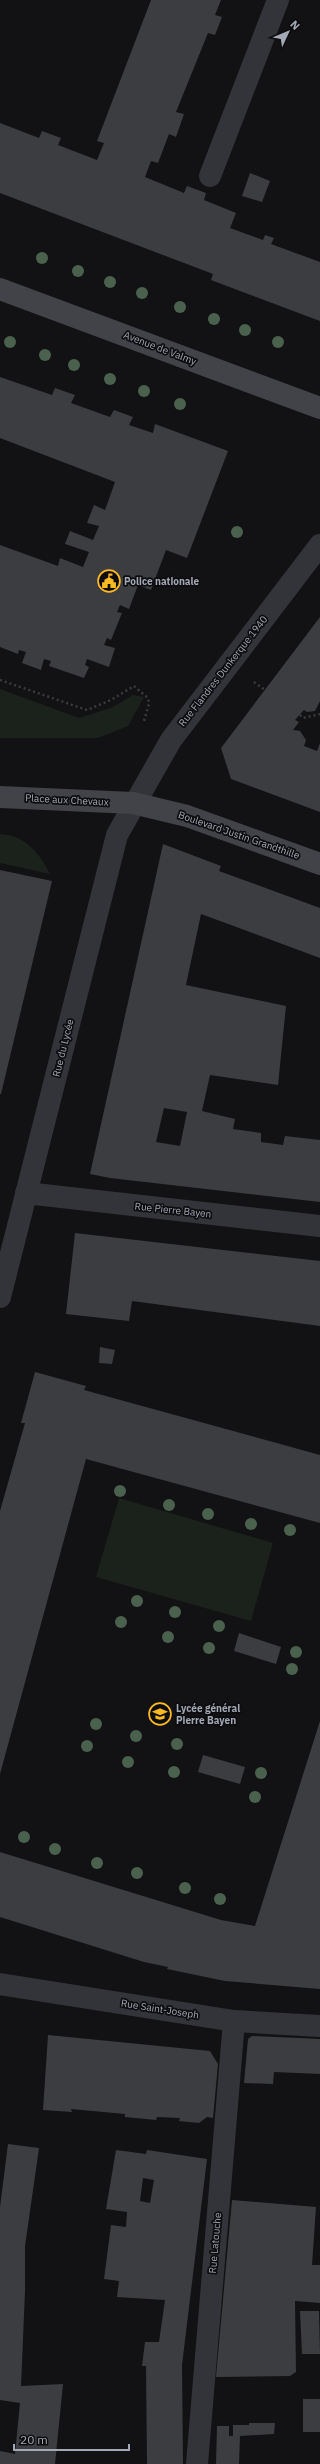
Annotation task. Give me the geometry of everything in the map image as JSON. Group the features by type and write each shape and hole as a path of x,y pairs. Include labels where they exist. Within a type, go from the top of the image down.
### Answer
{"main road":[{"name":"Avenue de Valmy","path":"0,288 320,408"},
{"name":"Place aux Chevaux","path":"0,797 133,803"},
{"name":"Boulevard Justin Grandthille","path":"133,803 187,816 320,864"}],"street":[{"path":"210,176 278,0"},
{"name":"Rue Flandres Dunkerque 1940","path":"133,803 171,740 320,546"},
{"name":"Rue du Lycée","path":"0,1297 117,835 133,803"},
{"name":"Rue Pierre Bayen","path":"26,1193 320,1226"},
{"name":"Rue Saint-Joseph","path":"0,1984 234,2021 320,2026"},
{"name":"Rue Latouche","path":"197,2464 234,2021"}],"path":[{"path":"0,680 87,710 111,700 134,686 148,698 149,704 144,723"},
{"path":"300,715 303,718 320,714"}],"shaded area":[{"path":"0,689 79,718 111,708 133,695 144,697 128,726 98,738 0,738"},
{"path":"0,834 17,838 30,846 41,859 50,874 0,863"},
{"path":"119,1498 273,1543 251,1621 96,1577"}],"building":[{"path":"151,0 221,0 215,15 222,17 215,35 208,33 176,112 184,114 176,137 169,134 158,163 151,161 145,177 184,193 187,186 206,193 204,200 236,213 230,228 263,240 265,235 274,238 271,244 320,262 320,321 211,280 213,274 0,193 0,123 39,138 42,131 61,138 58,145 97,160 104,143 97,141"},
{"path":"250,173 270,181 262,202 242,196"},
{"path":"0,377 52,395 55,388 75,395 71,403 110,417 114,410 133,417 129,425 153,433 155,424 228,451 187,558 166,550 151,590 138,585 129,609 120,605 117,612 122,613 111,640 107,638 104,645 115,648 109,667 87,659 85,665 89,667 84,678 49,666 51,661 44,659 41,670 22,663 26,652 19,650 18,654 0,647 0,545 58,566 60,558 83,567 89,552 65,544 70,531 93,540 99,526 87,523 94,505 105,510 115,482 0,438"},
{"path":"320,617 320,701 315,711 307,712 304,710 295,720 299,722 293,730 300,731 306,740 304,746 317,751 320,743 320,812 231,779 221,748"},
{"path":"163,844 221,866 219,871 320,908 320,958 201,914 186,985 286,1006 278,1085 210,1075 202,1111 235,1119 233,1129 261,1133 261,1142 283,1145 285,1136 320,1140 320,1202 110,1178 90,1174","holes":["164,1108 187,1112 180,1146 156,1142"]},
{"path":"0,870 52,881 1,1094 0,1094"},
{"path":"75,1233 320,1261 320,1326 132,1301 129,1321 66,1314"},
{"path":"100,1347 115,1350 112,1364 99,1363"},
{"path":"35,1372 86,1386 84,1390 320,1455 320,1523 86,1459 0,1774 0,1511 25,1423 21,1423"},
{"path":"239,1633 281,1647 276,1664 234,1651"},
{"path":"320,1721 320,1989 225,1981 167,1969 168,1967 144,1962 0,1917 0,1852 221,1920 255,1926"},
{"path":"203,1755 245,1767 240,1784 198,1772"},
{"path":"48,2035 210,2051 218,2064 213,2118 207,2117 199,2123 179,2121 180,2118 157,2117 156,2120 125,2117 125,2114 71,2109 72,2112 43,2110"},
{"path":"252,2036 320,2039 320,2074 274,2072 273,2084 244,2083 248,2039"},
{"path":"8,2144 39,2148 25,2246 25,2291 21,2386 63,2384 55,2464 0,2464 0,2451 15,2454 20,2403 0,2400 0,2207"},
{"path":"116,2150 146,2154 147,2150 207,2159 182,2365 183,2464 147,2464 146,2366 142,2366 145,2342 159,2342 165,2300 117,2297 119,2281 104,2279 111,2225 126,2227 127,2212 106,2209","holes":["143,2178 154,2180 150,2203 140,2201"]},
{"path":"232,2200 316,2207 312,2265 320,2265 320,2303 295,2301 296,2372 290,2376 216,2377"},
{"path":"300,2311 319,2311 320,2354 302,2354"},
{"path":"303,2399 320,2399 320,2432 303,2432"},
{"path":"249,2423 275,2423 274,2434 240,2436 239,2464 216,2464 217,2426 229,2426 229,2436 233,2436 233,2425 249,2425"}],"place":[{"name":"Police nationale","path":"109,581"},
{"name":"Lycée général Pierre Bayen","path":"160,1714"}]}
